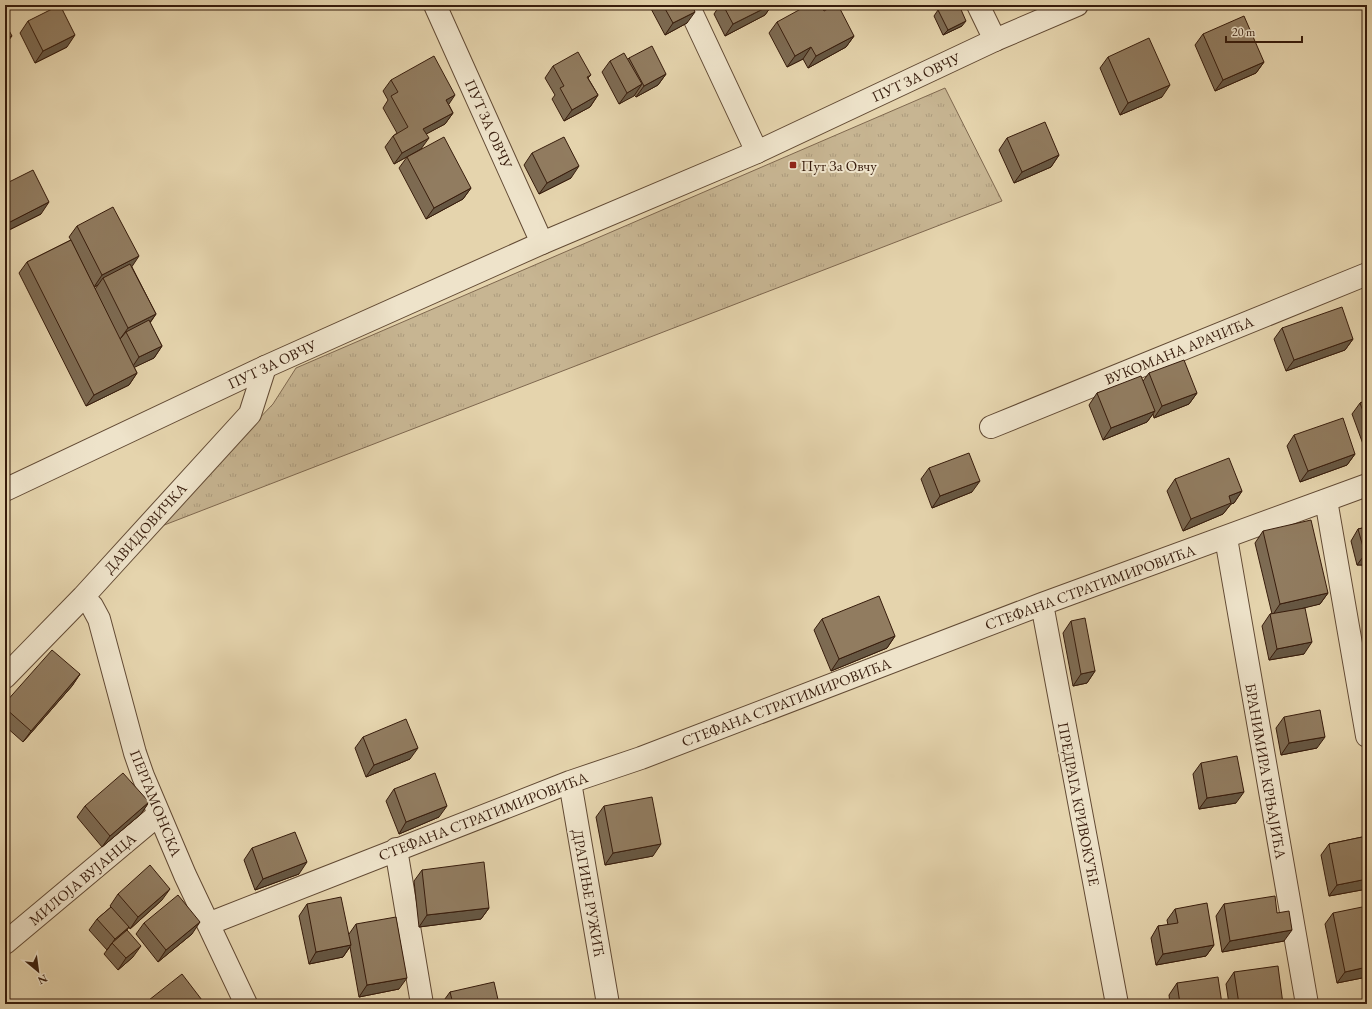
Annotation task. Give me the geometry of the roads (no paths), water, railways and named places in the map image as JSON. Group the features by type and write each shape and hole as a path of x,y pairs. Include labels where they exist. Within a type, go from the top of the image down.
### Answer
{"street":[{"name":"ПУТ ЗА ОВЧУ","path":"435,5 542,243"},
{"path":"688,5 757,152"},
{"path":"978,5 995,40"},
{"name":"ПУТ ЗА ОВЧУ","path":"5,490 265,367 542,243 757,152 995,40 1077,5"},
{"name":"ВУКОМАНА АРАЧИЋА","path":"991,426 1367,274"},
{"name":"ДАВИДОВИЧКА","path":"5,677 83,597 250,414 265,367"},
{"name":"СТЕФАНА СТРАТИМИРОВИЋА","path":"208,924 570,782 648,755 1042,604 1226,538 1367,485"},
{"path":"1326,500 1367,736"},
{"name":"БРАНИМИРА КРЊАЈИЋА","path":"1226,538 1307,1004"},
{"name":"ПЕРГАМОНСКА","path":"83,597 92,606 99,619 135,753 208,924 246,1004"},
{"name":"ПРЕДРАГА КРИВОКУЋЕ","path":"1042,604 1117,1004"},
{"name":"ДРАГИЊЕ РУЖИЋ","path":"570,782 608,1004"},
{"name":"МИЛОЈА ВУЈАНЦА","path":"5,943 160,814"},
{"path":"396,849 422,1004"}],"place":[{"name":"Пут За Овчу","path":"793,165"}]}
